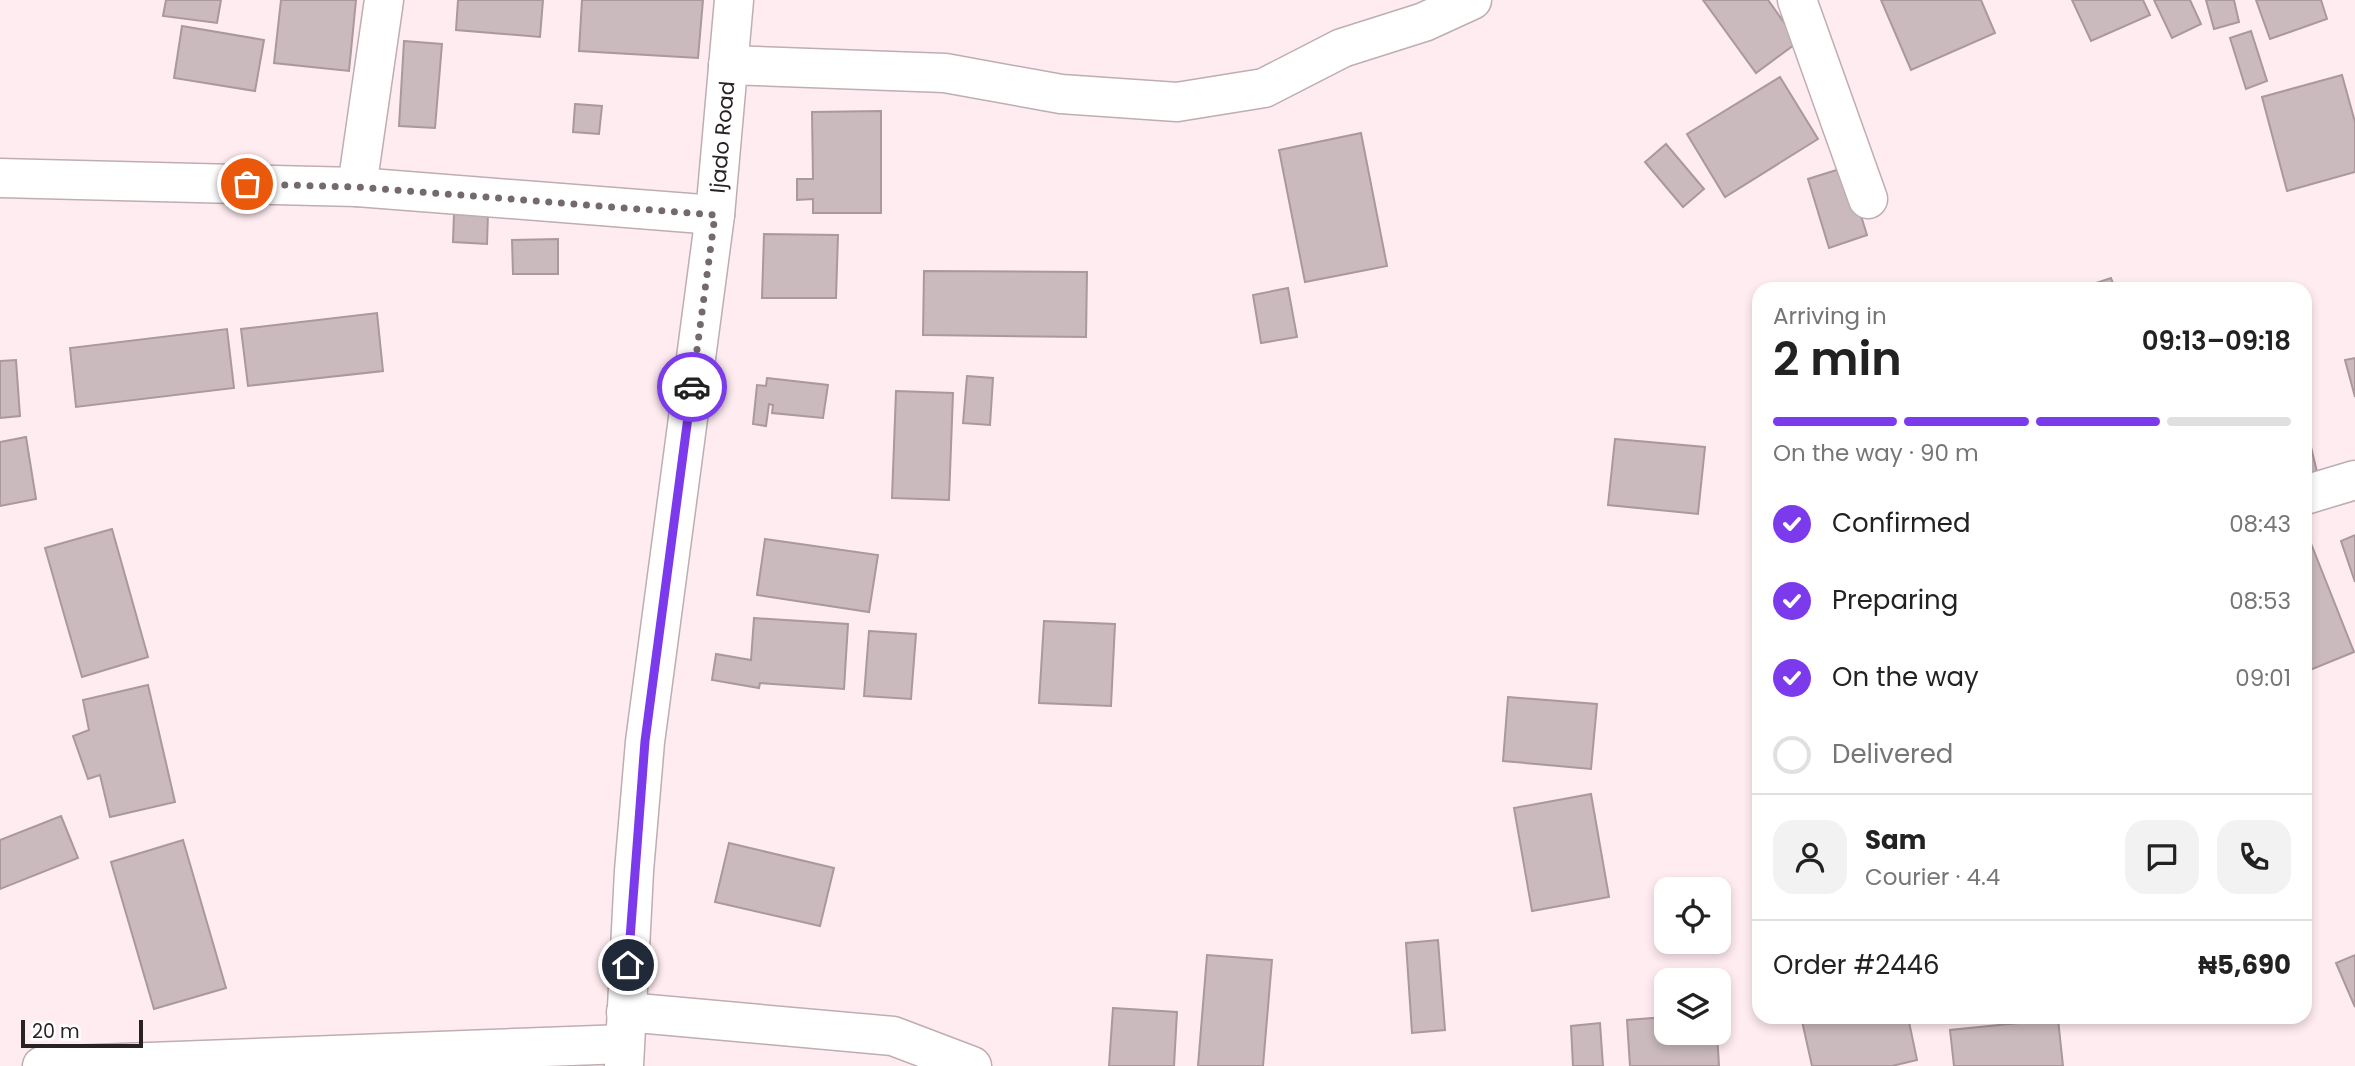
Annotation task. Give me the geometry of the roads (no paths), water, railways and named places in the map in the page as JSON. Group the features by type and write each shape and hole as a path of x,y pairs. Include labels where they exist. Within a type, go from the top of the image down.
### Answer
{"street":[{"path":"357,187 384,0"},
{"name":"Ijado Road","path":"624,1041 645,741 715,215 734,0"},
{"path":"728,65 945,73 1061,94 1177,102 1264,88 1342,48 1424,22 1472,0"},
{"path":"1797,0 1868,199"},
{"path":"0,178 357,187 715,215"},
{"path":"2312,493 2355,480"},
{"path":"42,1066 624,1041 893,1036 972,1066"}]}
